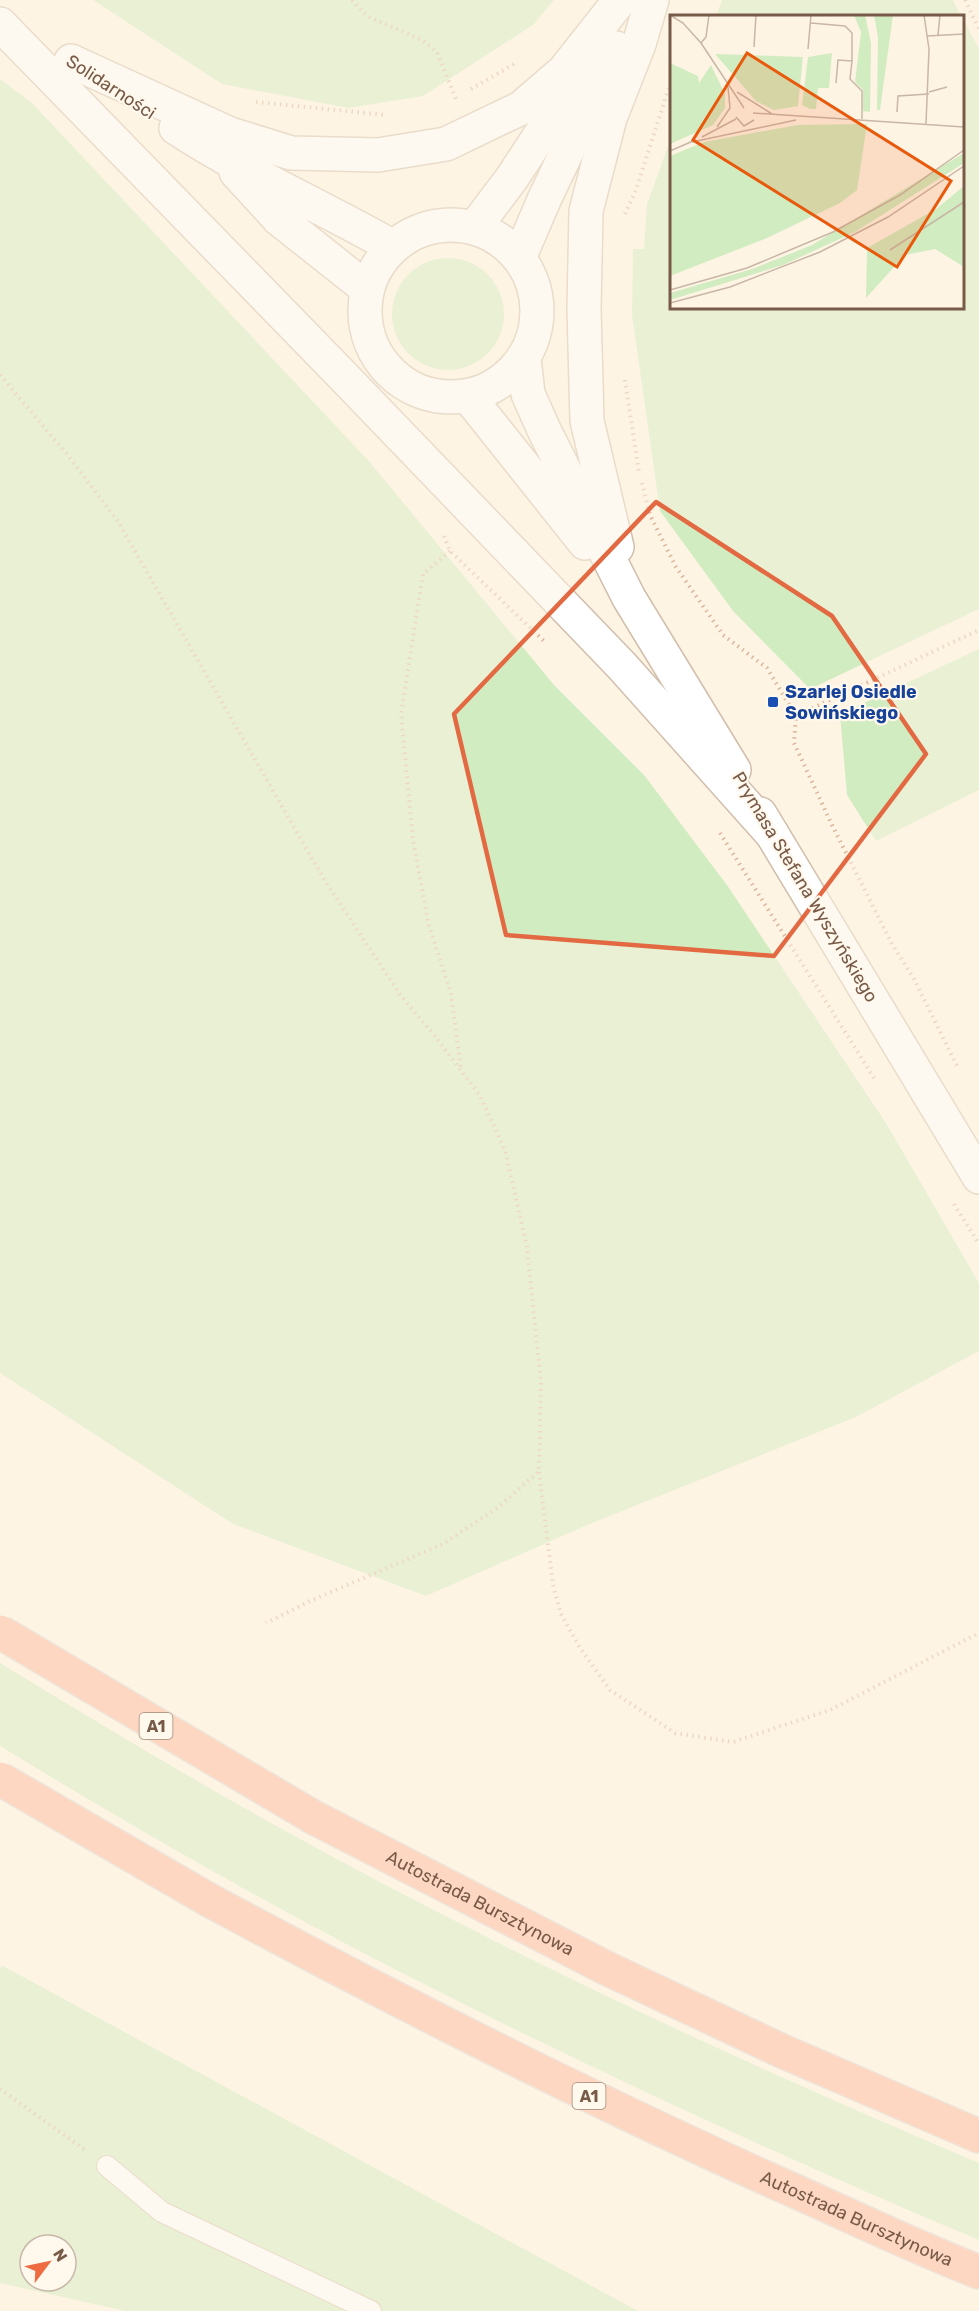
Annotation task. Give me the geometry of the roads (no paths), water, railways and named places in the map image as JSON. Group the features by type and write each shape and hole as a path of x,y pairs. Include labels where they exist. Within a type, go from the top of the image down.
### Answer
{"highway":[{"name":"Autostrada Bursztynowa","path":"0,1632 313,1817 606,1968 782,2051 979,2136"},
{"name":"Autostrada Bursztynowa","path":"0,1779 209,1900 358,1980 647,2124 979,2272"}],"street":[{"path":"72,62 250,141 291,153 378,155 446,144 521,108 564,71 620,0"},
{"path":"475,227 512,178 629,0"},
{"path":"520,256 543,200 639,0"},
{"path":"629,598 587,421 584,309 586,211 610,118 639,44 652,0"},
{"name":"Solidarności","path":"0,16 222,158 301,196 393,247"},
{"path":"0,24 344,376 622,666 772,834"},
{"name":"Solidarności","path":"222,158 279,219 366,288"},
{"path":"439,224 475,227 520,256 533,280 538,306 535,333 524,358 500,383 468,396 438,397 410,388 387,370 370,346 364,317 366,288 380,258 404,236 439,224"},
{"name":"Prymasa Stefana Wyszyńskiego","path":"524,358 528,394 629,598 979,1177"},
{"name":"Prymasa Stefana Wyszyńskiego","path":"468,396 629,598"}],"lane":[{"path":"107,2166 162,2212 371,2311"}],"place":[{"name":"Szarlej Osiedle Sowińskiego","path":"773,702"}]}
